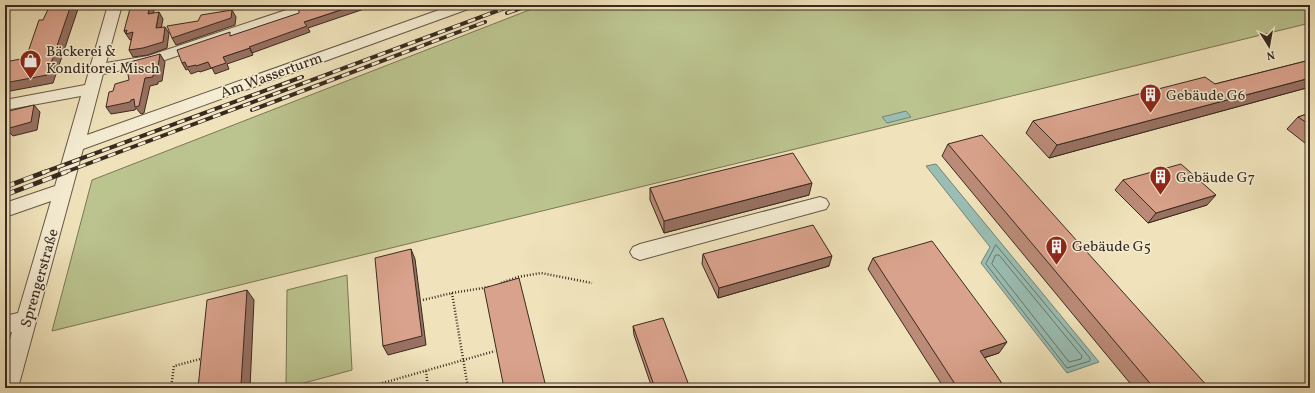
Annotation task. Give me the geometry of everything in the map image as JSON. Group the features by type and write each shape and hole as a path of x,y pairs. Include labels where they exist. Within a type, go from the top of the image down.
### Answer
{"street":[{"name":"Sprengerstraße","path":"7,388 115,5"},
{"path":"97,70 151,60 284,10 315,5"},
{"name":"Am Wasserturm","path":"76,144 466,5"},
{"path":"5,105 92,89"},
{"path":"5,210 63,190"},
{"path":"640,252 820,204"},
{"path":"5,325 27,320"}],"path":[{"path":"423,300 452,293 496,286 518,277 541,273 592,283"},
{"path":"452,293 468,388"},
{"path":"365,388 495,351"},
{"path":"171,388 174,366 209,356"},
{"path":"426,371 428,388"}],"green space":[{"path":"542,5 1310,5 1310,23 52,331 92,180"},
{"path":"347,275 352,370 286,388 287,290"}],"water":[{"path":"906,111 911,117 887,123 882,117"},
{"path":"936,164 1099,362 1067,373 981,263 990,247 926,166"}],"building":[{"path":"50,5 71,5 47,75 5,83 5,62 26,58 39,20 43,20"},
{"path":"131,5 150,5 148,14 159,12 156,28 165,27 163,42 143,48 129,50 133,32 126,34 127,30 124,31"},
{"path":"311,5 356,5 304,22 307,26 223,57 226,63 211,68 208,62 187,67 185,62 182,63 177,50 230,32 230,36 299,13 299,9"},
{"path":"232,10 231,18 172,38 167,26 198,21 201,15"},
{"path":"160,54 157,74 153,75 153,77 145,78 139,106 135,107 134,99 130,102 106,107 109,92 113,91 115,84 129,80 126,63"},
{"path":"1310,60 1310,78 1057,145 1033,121 1205,77 1215,84"},
{"path":"34,105 31,122 6,129 9,111"},
{"path":"1310,113 1310,125 1298,117"},
{"path":"982,135 1209,388 1154,388 948,144"},
{"path":"793,153 812,183 664,221 650,188"},
{"name":"Gebäude G7","path":"1181,164 1216,195 1156,213 1123,180"},
{"path":"813,225 832,256 719,288 703,254"},
{"path":"932,241 1007,342 980,351 1005,388 943,388 955,384 873,258"},
{"path":"411,249 422,336 383,346 375,258"},
{"path":"519,278 546,387 542,388 504,388 484,288"},
{"path":"247,290 241,385 232,388 198,388 207,300"},
{"path":"663,318 690,388 655,388 633,326"},
{"path":"122,385 121,388 110,388"}],"railway":[{"path":"63,173 513,5"},
{"path":"507,13 530,5"},
{"path":"252,110 485,22"},
{"path":"42,173 302,77"},
{"path":"5,187 45,172"},
{"path":"5,195 66,172"}],"place":[{"name":"Bäckerei & Konditorei Misch","path":"30,80"},
{"name":"Gebäude G6","path":"1151,114"},
{"name":"Gebäude G7","path":"1161,196"},
{"name":"Gebäude G5","path":"1056,266"}]}
